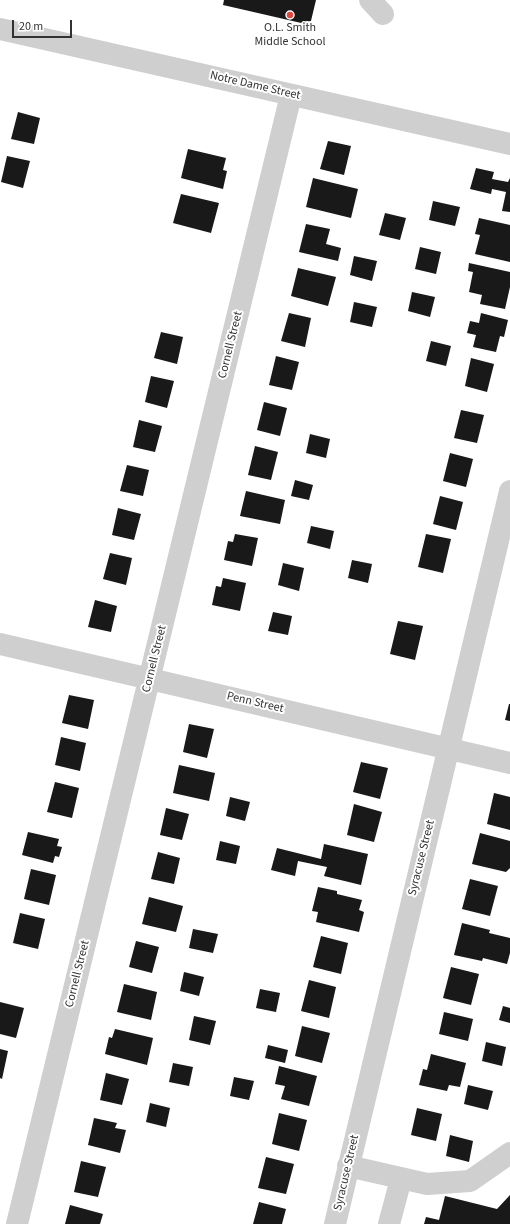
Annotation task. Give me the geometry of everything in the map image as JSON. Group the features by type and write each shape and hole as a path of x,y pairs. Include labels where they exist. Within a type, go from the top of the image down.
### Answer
{"street":[{"name":"Notre Dame Street","path":"0,28 510,144"},
{"name":"Cornell Street","path":"17,1224 291,95"},
{"name":"Syracuse Street","path":"334,1224 510,492"},
{"name":"Penn Street","path":"0,644 510,763"},
{"path":"348,1166 427,1184 470,1181 510,1153"},
{"path":"389,1224 400,1178"}],"building":[{"name":"O.L. Smith Middle School","path":"224,0 316,0 310,25 223,5"},
{"path":"18,112 40,118 34,144 11,139"},
{"path":"328,141 351,146 344,175 320,169"},
{"path":"188,149 226,158 223,170 227,171 223,189 181,178"},
{"path":"7,156 30,161 23,188 1,182"},
{"path":"476,168 494,172 492,179 508,182 510,178 510,212 502,211 506,192 492,189 491,194 470,189"},
{"path":"313,178 358,189 351,218 306,207"},
{"path":"181,194 219,203 211,233 173,223"},
{"path":"433,201 460,207 455,226 429,220"},
{"path":"385,213 406,218 400,240 379,235"},
{"path":"479,218 510,225 510,262 475,254 480,235 475,234"},
{"path":"306,224 330,229 326,244 341,248 338,261 299,252"},
{"path":"420,247 441,252 436,274 415,269"},
{"path":"354,256 377,261 372,281 350,275"},
{"path":"469,263 510,272 510,287 505,309 480,304 482,295 469,292 473,272 468,271"},
{"path":"298,268 336,277 328,306 291,296"},
{"path":"412,292 435,297 430,317 408,311"},
{"path":"354,302 377,307 372,327 350,322"},
{"path":"289,313 311,318 305,347 281,341"},
{"path":"481,313 508,320 504,337 500,336 496,352 473,347 476,335 467,333 470,321 479,323"},
{"path":"161,332 183,337 177,364 154,358"},
{"path":"431,341 451,346 446,366 426,361"},
{"path":"276,356 299,362 292,390 269,385"},
{"path":"471,358 494,364 487,392 465,386"},
{"path":"151,376 174,381 167,408 145,402"},
{"path":"264,402 287,408 280,436 257,430"},
{"path":"461,410 484,415 477,443 454,438"},
{"path":"139,420 162,426 155,452 133,447"},
{"path":"310,434 330,439 326,458 306,453"},
{"path":"255,446 278,452 271,480 248,475"},
{"path":"450,453 473,459 466,487 443,481"},
{"path":"127,465 149,470 143,496 120,491"},
{"path":"295,480 313,485 309,500 291,496"},
{"path":"246,491 285,500 280,524 240,516"},
{"path":"440,496 463,502 456,530 433,524"},
{"path":"118,508 141,514 134,540 112,535"},
{"path":"311,526 334,531 330,549 307,543"},
{"path":"235,534 258,538 252,566 224,560 228,541 233,542"},
{"path":"426,534 451,539 443,573 418,567"},
{"path":"110,553 132,558 126,585 103,579"},
{"path":"352,560 372,564 368,583 348,578"},
{"path":"283,563 304,568 299,591 278,585"},
{"path":"223,578 246,583 240,611 212,605 216,586 221,587"},
{"path":"95,600 117,606 111,632 88,627"},
{"path":"273,612 292,616 288,635 268,631"},
{"path":"398,621 423,626 415,660 390,654"},
{"path":"69,695 94,700 88,729 62,723"},
{"path":"510,704 510,721 505,720"},
{"path":"189,724 214,729 207,758 183,752"},
{"path":"61,737 86,743 80,771 55,765"},
{"path":"361,762 388,768 380,799 353,792"},
{"path":"179,765 215,773 209,801 173,793"},
{"path":"55,782 79,788 72,818 47,812"},
{"path":"494,793 510,797 510,830 487,824"},
{"path":"230,797 250,802 245,821 226,816"},
{"path":"354,804 382,812 374,842 347,835"},
{"path":"166,808 189,814 182,840 160,835"},
{"path":"28,832 59,839 57,846 62,847 59,857 55,856 53,863 22,855"},
{"path":"480,833 510,841 510,868 506,872 472,864"},
{"path":"220,841 240,846 236,864 216,860"},
{"path":"324,844 368,854 361,885 324,876 327,867 298,861 295,876 271,870 277,848 321,859"},
{"path":"158,852 180,858 174,884 151,879"},
{"path":"31,869 56,875 49,905 24,899"},
{"path":"470,879 498,886 490,916 462,909"},
{"path":"318,887 337,891 337,894 362,900 359,910 364,912 359,932 316,922 318,912 312,911"},
{"path":"149,897 183,906 176,932 142,924"},
{"path":"20,913 45,919 38,949 13,943"},
{"path":"462,923 490,930 489,933 510,938 510,953 507,964 483,958 482,961 454,955"},
{"path":"193,929 218,934 213,953 189,948"},
{"path":"321,936 348,943 341,974 313,967"},
{"path":"136,941 159,947 152,973 129,967"},
{"path":"451,967 479,974 471,1005 443,998"},
{"path":"184,972 204,977 199,996 180,991"},
{"path":"309,980 336,987 329,1018 301,1011"},
{"path":"124,984 157,992 151,1020 117,1012"},
{"path":"260,989 280,993 276,1012 256,1008"},
{"path":"0,1002 24,1008 16,1038 0,1034"},
{"path":"503,1006 510,1008 510,1023 499,1020"},
{"path":"444,1012 473,1019 468,1041 439,1034"},
{"path":"194,1016 216,1021 210,1045 189,1040"},
{"path":"302,1026 330,1033 322,1063 295,1056"},
{"path":"115,1029 153,1038 147,1065 105,1054 109,1037 112,1038"},
{"path":"486,1042 506,1047 502,1066 482,1061"},
{"path":"268,1045 288,1050 285,1063 265,1058"},
{"path":"0,1049 8,1051 2,1079 0,1078"},
{"path":"431,1054 466,1063 460,1087 449,1085 447,1091 419,1085 423,1069 427,1070"},
{"path":"173,1063 193,1067 189,1086 169,1082"},
{"path":"279,1066 317,1076 309,1106 281,1099 285,1086 275,1084"},
{"path":"106,1073 129,1079 122,1105 100,1100"},
{"path":"234,1077 254,1081 249,1100 230,1096"},
{"path":"468,1085 493,1091 488,1110 464,1104"},
{"path":"150,1103 170,1108 166,1127 146,1122"},
{"path":"417,1108 442,1114 436,1141 411,1135"},
{"path":"279,1113 307,1120 299,1151 272,1144"},
{"path":"94,1118 117,1123 115,1128 126,1130 120,1153 88,1145"},
{"path":"450,1135 473,1141 469,1162 446,1156"},
{"path":"266,1157 294,1164 286,1194 258,1188"},
{"path":"81,1161 106,1167 98,1197 74,1192"},
{"path":"510,1195 510,1224 424,1224 426,1217 439,1220 445,1196 497,1209"},
{"path":"259,1202 286,1209 282,1224 253,1224"},
{"path":"70,1205 103,1214 100,1224 65,1224"}],"place":[{"name":"O.L. Smith Middle School","path":"290,15"}]}
